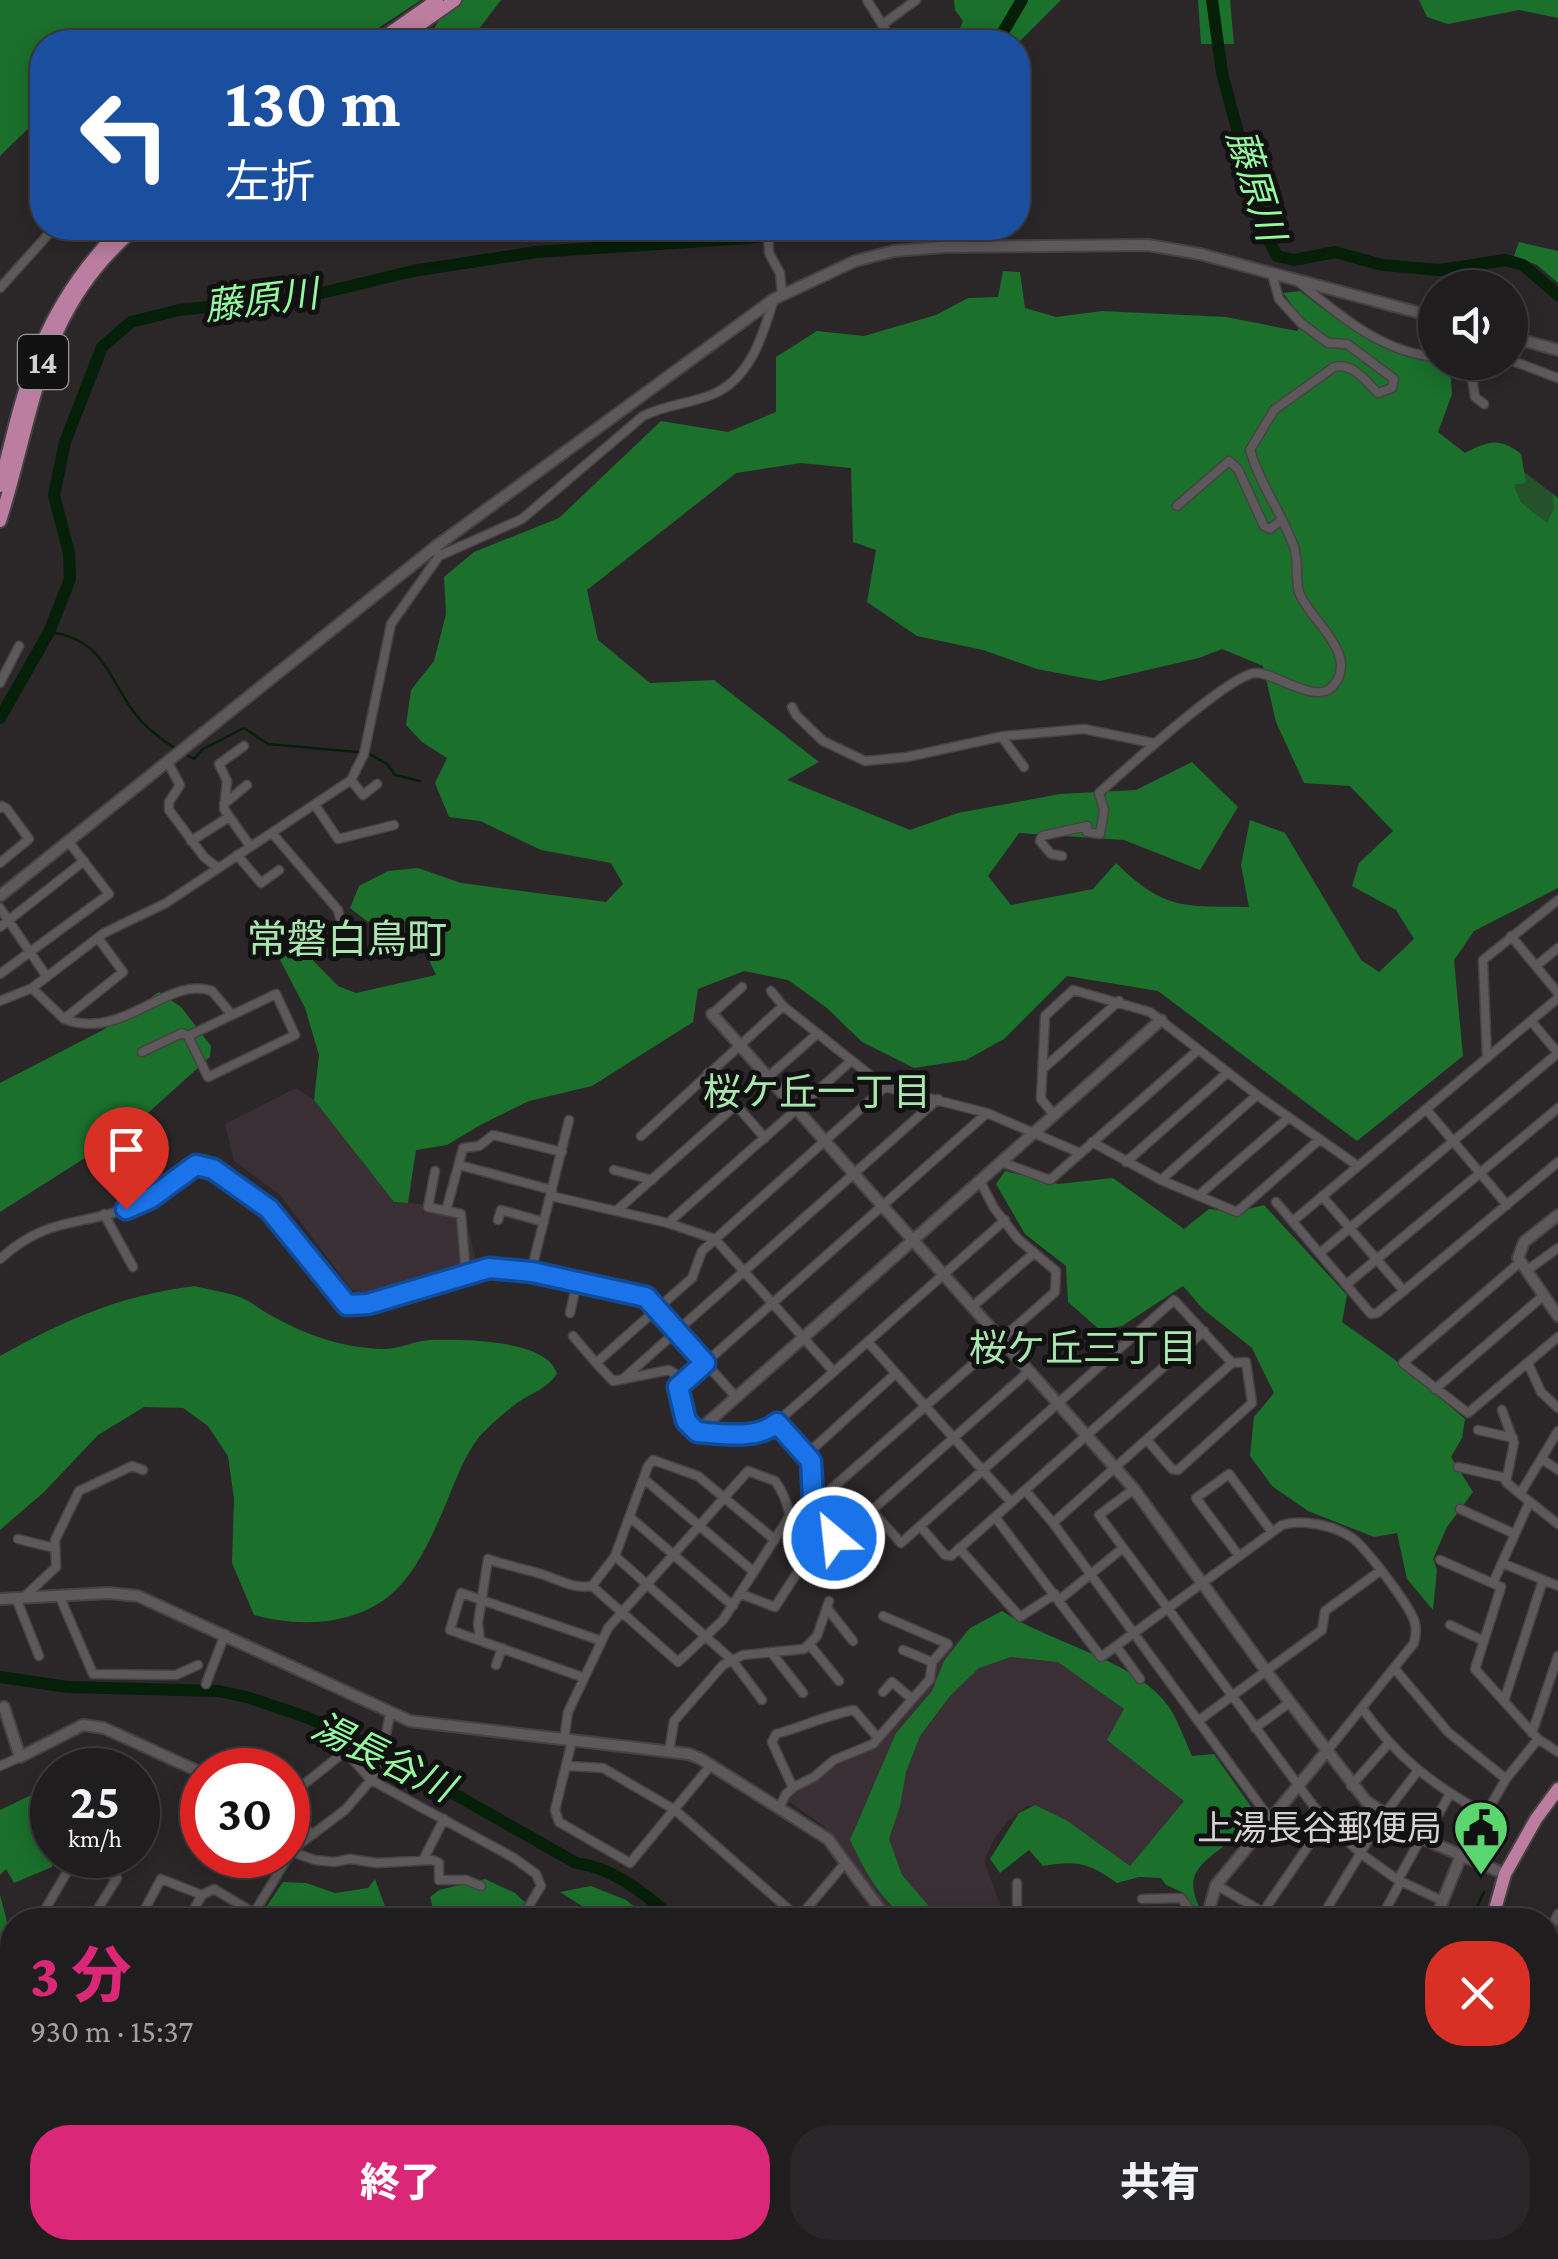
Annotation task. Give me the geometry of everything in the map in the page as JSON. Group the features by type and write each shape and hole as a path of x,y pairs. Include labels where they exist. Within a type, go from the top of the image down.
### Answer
{"main road":[{"path":"394,30 437,0"},
{"path":"411,30 455,0"},
{"name":"14","path":"0,486 27,376 45,331 80,272 110,240"},
{"name":"14","path":"0,520 51,341 92,273 124,240"},
{"path":"1495,1908 1505,1874 1558,1788"}],"street":[{"path":"867,0 886,30"},
{"path":"882,25 916,0"},
{"path":"0,288 43,240"},
{"path":"0,1001 32,988 98,938 166,903 351,780 365,752 390,624 437,552 522,518 643,416 724,388 754,355 778,296 780,273 770,253 769,240"},
{"path":"0,896 437,552 778,296 875,255 944,246 1148,245 1200,254 1418,313"},
{"path":"1062,856 1051,854 1040,841 1042,836 1087,826 1087,832 1100,834 1104,810 1099,793 1154,743 1242,677 1265,674 1286,686 1324,692 1332,688 1340,664 1337,648 1300,594 1296,552 1256,472 1250,450 1274,410 1313,380 1343,364 1378,392 1395,384 1390,374 1347,344 1328,343 1302,324 1279,298 1272,274"},
{"path":"1297,280 1355,327 1390,345 1418,352"},
{"path":"1528,342 1558,350"},
{"path":"1528,367 1558,378"},
{"path":"1472,380 1475,398 1484,404"},
{"path":"1177,506 1230,461 1238,469 1264,526 1270,529 1280,521"},
{"path":"0,684 19,646"},
{"path":"792,707 823,742 865,761 1004,736 1084,729 1154,743"},
{"path":"1004,736 1024,768"},
{"path":"244,746 219,764 226,781 224,804 250,846"},
{"path":"168,763 180,785 169,802 169,810 191,841 218,868"},
{"path":"351,780 363,795 377,784"},
{"path":"224,804 247,785"},
{"path":"316,805 338,839 394,825"},
{"path":"0,808 7,810 28,839 0,863"},
{"path":"191,841 229,816"},
{"path":"272,833 338,910 340,918"},
{"path":"0,974 109,894 68,841"},
{"path":"237,855 262,884 278,870"},
{"path":"0,928 84,861"},
{"path":"1486,1058 1484,960 1558,900"},
{"path":"0,908 47,977"},
{"path":"1292,1221 1558,995 1511,936"},
{"path":"64,1019 123,972 98,938"},
{"path":"1536,966 1558,948"},
{"path":"742,987 712,1014 1134,1489 1351,1786 1383,1816 1422,1839 1505,1874"},
{"path":"32,988 52,1011 76,1024 105,1023 183,990 204,988 220,996 232,1015"},
{"path":"1054,1115 1041,1099 1046,1016 1073,990 1150,1012 1256,1095 1358,1166"},
{"path":"771,991 783,1006 885,1087 987,1112 1080,1154"},
{"path":"142,1052 182,1033 188,1036 208,1076 295,1036 276,994 188,1036"},
{"path":"1042,1070 1119,1002"},
{"path":"641,1136 783,1006"},
{"path":"697,1432 1161,1020"},
{"path":"1320,1253 1558,1053 1531,1020"},
{"path":"768,1077 817,1034"},
{"path":"1001,1162 1050,1180 1198,1050"},
{"path":"668,1224 851,1061"},
{"path":"708,1073 765,1138"},
{"path":"1126,1162 1227,1073"},
{"path":"596,1363 692,1278 702,1251 885,1087"},
{"path":"1161,1180 1256,1095"},
{"path":"622,1380 938,1098"},
{"path":"616,1212 736,1105"},
{"path":"1347,1284 1558,1108"},
{"path":"1426,1109 1507,1205"},
{"path":"678,1387 987,1112"},
{"path":"1198,1196 1288,1118"},
{"path":"532,1272 570,1120"},
{"path":"446,1211 464,1148 478,1146 493,1135 562,1152"},
{"path":"1092,1142 1161,1180 1237,1212 1320,1139"},
{"path":"1276,1202 1372,1314 1377,1314 1558,1162"},
{"path":"459,1165 715,1239 834,1372"},
{"path":"0,1258 33,1233 138,1204 190,1168 203,1166 269,1209 343,1303 368,1304 489,1268 532,1272 646,1297 736,1398"},
{"path":"614,1170 652,1180"},
{"path":"435,1171 428,1207 460,1214 466,1276"},
{"path":"812,1505 1054,1292 1056,1271 1018,1239 994,1208 980,1181"},
{"path":"1322,1196 1404,1291"},
{"path":"498,1220 501,1210 544,1222"},
{"path":"104,1214 133,1266"},
{"path":"1558,1216 1524,1242 1520,1250 1522,1267 1558,1316"},
{"path":"573,1336 613,1381 668,1370 674,1374 686,1421 697,1432 762,1432 777,1423 1005,1220"},
{"path":"1558,1248 1522,1267 1403,1363 1468,1413 1558,1337"},
{"path":"972,1307 1034,1253"},
{"path":"570,1314 577,1282"},
{"path":"1435,1389 1558,1290"},
{"path":"872,1511 902,1542 1174,1300 1232,1363"},
{"path":"920,1526 944,1555 950,1556 1204,1331"},
{"path":"868,1342 1011,1502"},
{"path":"1053,1523 1232,1363 1246,1362 1252,1403 1178,1470 1172,1470 1147,1440"},
{"path":"1528,1364 1541,1392 1558,1408"},
{"path":"777,1423 811,1461 814,1520 834,1538 843,1536 1029,1371"},
{"path":"806,1455 896,1373"},
{"path":"1502,1410 1513,1438 1506,1478"},
{"path":"1478,1430 1513,1438"},
{"path":"1520,1494 1558,1431"},
{"path":"1542,1458 1558,1470"},
{"path":"592,1586 615,1556 650,1462 660,1460 698,1476 775,1540"},
{"path":"19,1598 56,1567 58,1528 79,1491 132,1466 143,1470"},
{"path":"1458,1467 1506,1478 1558,1524"},
{"path":"711,1764 630,1862 559,1822 555,1810 568,1766 568,1712 599,1640 744,1472 758,1472 781,1488 789,1518 799,1534 815,1545 775,1607 741,1594"},
{"path":"1239,1556 1196,1498 1228,1474 1272,1532"},
{"path":"644,1479 754,1572"},
{"path":"1134,1489 1100,1515 1297,1786 1360,1853 1400,1880 1442,1901"},
{"path":"1024,1490 1092,1574 1270,1819"},
{"path":"1493,1584 1529,1502"},
{"path":"1460,1510 1515,1534"},
{"path":"994,1517 1102,1658 1282,1525 1302,1522 1344,1532 1361,1545 1416,1623 1414,1643 1216,1885 1210,1908"},
{"path":"631,1518 733,1606"},
{"path":"480,1640 478,1623 488,1559 570,1586 592,1586 678,1662 733,1606 789,1518"},
{"path":"18,1539 54,1548"},
{"path":"959,1548 1024,1617 1092,1574 1124,1548"},
{"path":"615,1556 732,1660 762,1700"},
{"path":"1440,1560 1501,1587 1475,1669 1535,1736 1558,1752"},
{"path":"1502,1563 1558,1586"},
{"path":"1198,1720 1322,1630 1325,1611 1380,1571"},
{"path":"1504,1701 1544,1580"},
{"path":"582,1677 450,1630 461,1593 599,1640"},
{"path":"59,1595 93,1674 176,1675 198,1665"},
{"path":"0,1599 138,1596 390,1714 422,1724 689,1754 818,1831 846,1862 878,1908"},
{"path":"19,1598 39,1656"},
{"path":"669,1752 674,1720 723,1665 756,1652 795,1652 810,1644 828,1604 852,1642"},
{"path":"779,1808 793,1788 834,1760 872,1744 930,1680 932,1662 948,1644 883,1616"},
{"path":"1450,1626 1484,1640"},
{"path":"206,1684 225,1634"},
{"path":"810,1644 840,1681"},
{"path":"1116,1646 1140,1679"},
{"path":"496,1665 502,1648"},
{"path":"903,1650 932,1662"},
{"path":"771,1652 803,1692"},
{"path":"1439,1908 1461,1856 1535,1736 1558,1656"},
{"path":"1394,1668 1448,1732 1506,1779"},
{"path":"884,1692 892,1682 912,1699"},
{"path":"1255,1728 1290,1703"},
{"path":"2,1704 20,1757"},
{"path":"1362,1708 1388,1744 1417,1772 1485,1814"},
{"path":"793,1788 772,1742 776,1734 808,1721 854,1710 878,1738"},
{"path":"311,1835 346,1810 371,1780 381,1759 390,1714"},
{"path":"0,1766 90,1724 180,1762"},
{"path":"1351,1786 1388,1744"},
{"path":"310,1780 343,1752 350,1754 371,1780 444,1818 536,1874 541,1886 528,1908"},
{"path":"568,1766 603,1768 676,1810 787,1908"},
{"path":"1327,1908 1383,1816 1417,1772"},
{"path":"1386,1908 1450,1794"},
{"path":"423,1860 444,1818"},
{"path":"1266,1908 1326,1820"},
{"path":"310,1858 377,1863 423,1860 438,1863 439,1880 466,1880 481,1886"},
{"path":"808,1908 846,1862"},
{"path":"46,1908 64,1878"},
{"path":"98,1908 117,1878"},
{"path":"257,1908 274,1878"},
{"path":"146,1908 162,1879 202,1894"},
{"path":"1017,1908 1018,1883"},
{"path":"1216,1885 1256,1908"},
{"path":"194,1908 202,1894 214,1889 245,1908"},
{"path":"1142,1899 1180,1898 1188,1908"}],"shaded area":[{"path":"296,1088 314,1100 394,1202 465,1215 477,1265 362,1295 351,1289 280,1195 234,1161 225,1124"},
{"path":"1006,1621 1053,1652 1124,1709 1190,1794 1126,1871 1036,1806 1027,1806 1008,1821 984,1861 1002,1908 883,1908 825,1827 787,1800 827,1770 877,1746 934,1678 936,1663 970,1628"}],"green space":[{"path":"0,0 421,0 375,30 30,30 30,127 0,156"},
{"path":"450,0 501,0 478,30 435,30"},
{"path":"954,0 1061,0 1030,31 959,30 963,21 955,10"},
{"path":"1198,0 1230,0 1234,44 1201,44"},
{"path":"1419,0 1558,0 1558,18 1519,10 1448,24 1427,17"},
{"path":"1519,242 1558,251 1558,283 1537,265 1514,256"},
{"path":"1003,271 1020,272 1025,308 1056,317 1102,311 1226,317 1297,331 1304,321 1283,293 1300,291 1370,338 1418,357 1418,380 1451,380 1452,394 1438,432 1465,453 1494,443 1521,454 1526,483 1514,485 1521,502 1547,523 1554,508 1552,493 1558,498 1558,888 1474,931 1454,960 1463,1056 1357,1141 1158,991 1067,976 1004,1039 966,1060 914,1068 862,1042 827,1008 788,980 744,971 698,989 693,1022 592,1086 529,1101 447,1145 416,1150 408,1203 394,1202 314,1100 319,1055 305,1008 265,931 293,940 338,986 356,993 436,975 423,947 376,928 350,908 359,886 388,871 418,868 461,883 606,902 623,884 611,863 541,850 480,821 449,817 435,783 447,758 422,742 406,725 411,690 434,661 446,614 444,577 474,552 559,518 661,421 728,432 776,412 776,357 817,331 864,336 936,315 968,298 998,297","holes":["801,463 851,468 853,542 876,550 867,602 917,636 983,650 1037,669 1100,681 1222,649 1263,666 1276,722 1304,783 1350,786 1393,831 1359,863 1352,886 1396,910 1414,939 1379,972 1361,960 1285,833 1250,820 1241,865 1249,907 1176,903 1148,890 1116,863 1093,889 1011,905 988,876 1019,833 1124,840 1200,870 1238,807 1192,762 1136,790 1060,794 958,813 910,830 787,780 819,762 714,680 650,683 598,640 587,590 736,473"]},
{"path":"1524,472 1552,493 1554,508 1548,524 1521,502 1514,485 1525,483"},
{"path":"159,992 181,1007 211,1046 210,1057 129,1130 0,1212 0,1083 103,1030"},
{"path":"1005,1171 1058,1184 1113,1178 1184,1229 1209,1209 1237,1212 1264,1205 1347,1295 1342,1322 1394,1359 1465,1419 1462,1438 1451,1457 1473,1492 1447,1527 1433,1559 1437,1570 1433,1610 1407,1579 1397,1533 1374,1537 1308,1511 1272,1486 1250,1456 1254,1417 1274,1393 1252,1348 1203,1309 1183,1286 1122,1326 1100,1330 1068,1302 1066,1266 1025,1234 996,1184"},
{"path":"195,1286 240,1297 327,1340 384,1349 430,1340 501,1344 538,1354 550,1362 557,1374 479,1437 410,1574 390,1596 354,1615 294,1622 254,1615 232,1563 234,1499 228,1456 208,1426 183,1408 144,1407 98,1435 44,1492 0,1530 0,1356 94,1311 141,1296"},
{"path":"1002,1611 1114,1664 1154,1690 1169,1707 1192,1756 1214,1754 1252,1808 1257,1824 1199,1868 1193,1884 1200,1908 1190,1908 1184,1893 1166,1885 1161,1878 1139,1877 1117,1883 1082,1865 1043,1866 1029,1850 1000,1873 990,1859 1019,1813 1035,1805 1066,1820 1130,1866 1184,1801 1107,1740 1124,1709 1058,1662 1011,1657 979,1668 950,1696 920,1736 906,1772 889,1839 902,1875 931,1908 894,1908 885,1898 850,1840 896,1733 932,1691 944,1661 970,1628"},
{"path":"30,1796 30,1876 14,1883 6,1869 0,1875 0,1810"},
{"path":"375,1879 386,1908 265,1908 283,1882 306,1883 335,1893 368,1888"},
{"path":"485,1879 515,1893 531,1908 433,1908 430,1897 439,1890"},
{"path":"591,1886 636,1908 585,1908 560,1892"}],"waterway":[{"name":"藤原川","path":"1004,30 1022,0"},
{"name":"藤原川","path":"1212,0 1222,73 1265,233 1277,256 1294,260 1335,252 1382,265 1440,270 1505,260 1523,265 1558,295"},
{"name":"藤原川","path":"0,718 49,632 70,579 69,553 54,495 65,442 102,347 131,322 179,310 305,297 413,271 536,252 719,240"},
{"path":"49,632 92,650 137,716 176,749"},
{"path":"183,753 194,759 203,749 244,728 268,744 368,753 387,764 395,775 420,781"},
{"name":"湯長谷川","path":"0,1677 68,1687 219,1691 306,1717 368,1745 576,1863 616,1876 660,1908"},
{"path":"1477,1908 1484,1892"}],"place":[{"name":"上湯長谷郵便局","path":"1481,1877"}],"district":[{"name":"常磐白鳥町","path":"347,939"},
{"name":"桜ケ丘一丁目","path":"817,1092"},
{"name":"桜ケ丘三丁目","path":"1083,1348"}],"route":[{"path":"126,1209 151,1198 196,1165 213,1169 278,1218 347,1305 368,1304 489,1268 532,1272 646,1297 705,1363 678,1387 686,1421 697,1432 726,1434 762,1432 777,1423 811,1461 814,1520 834,1538"}]}
